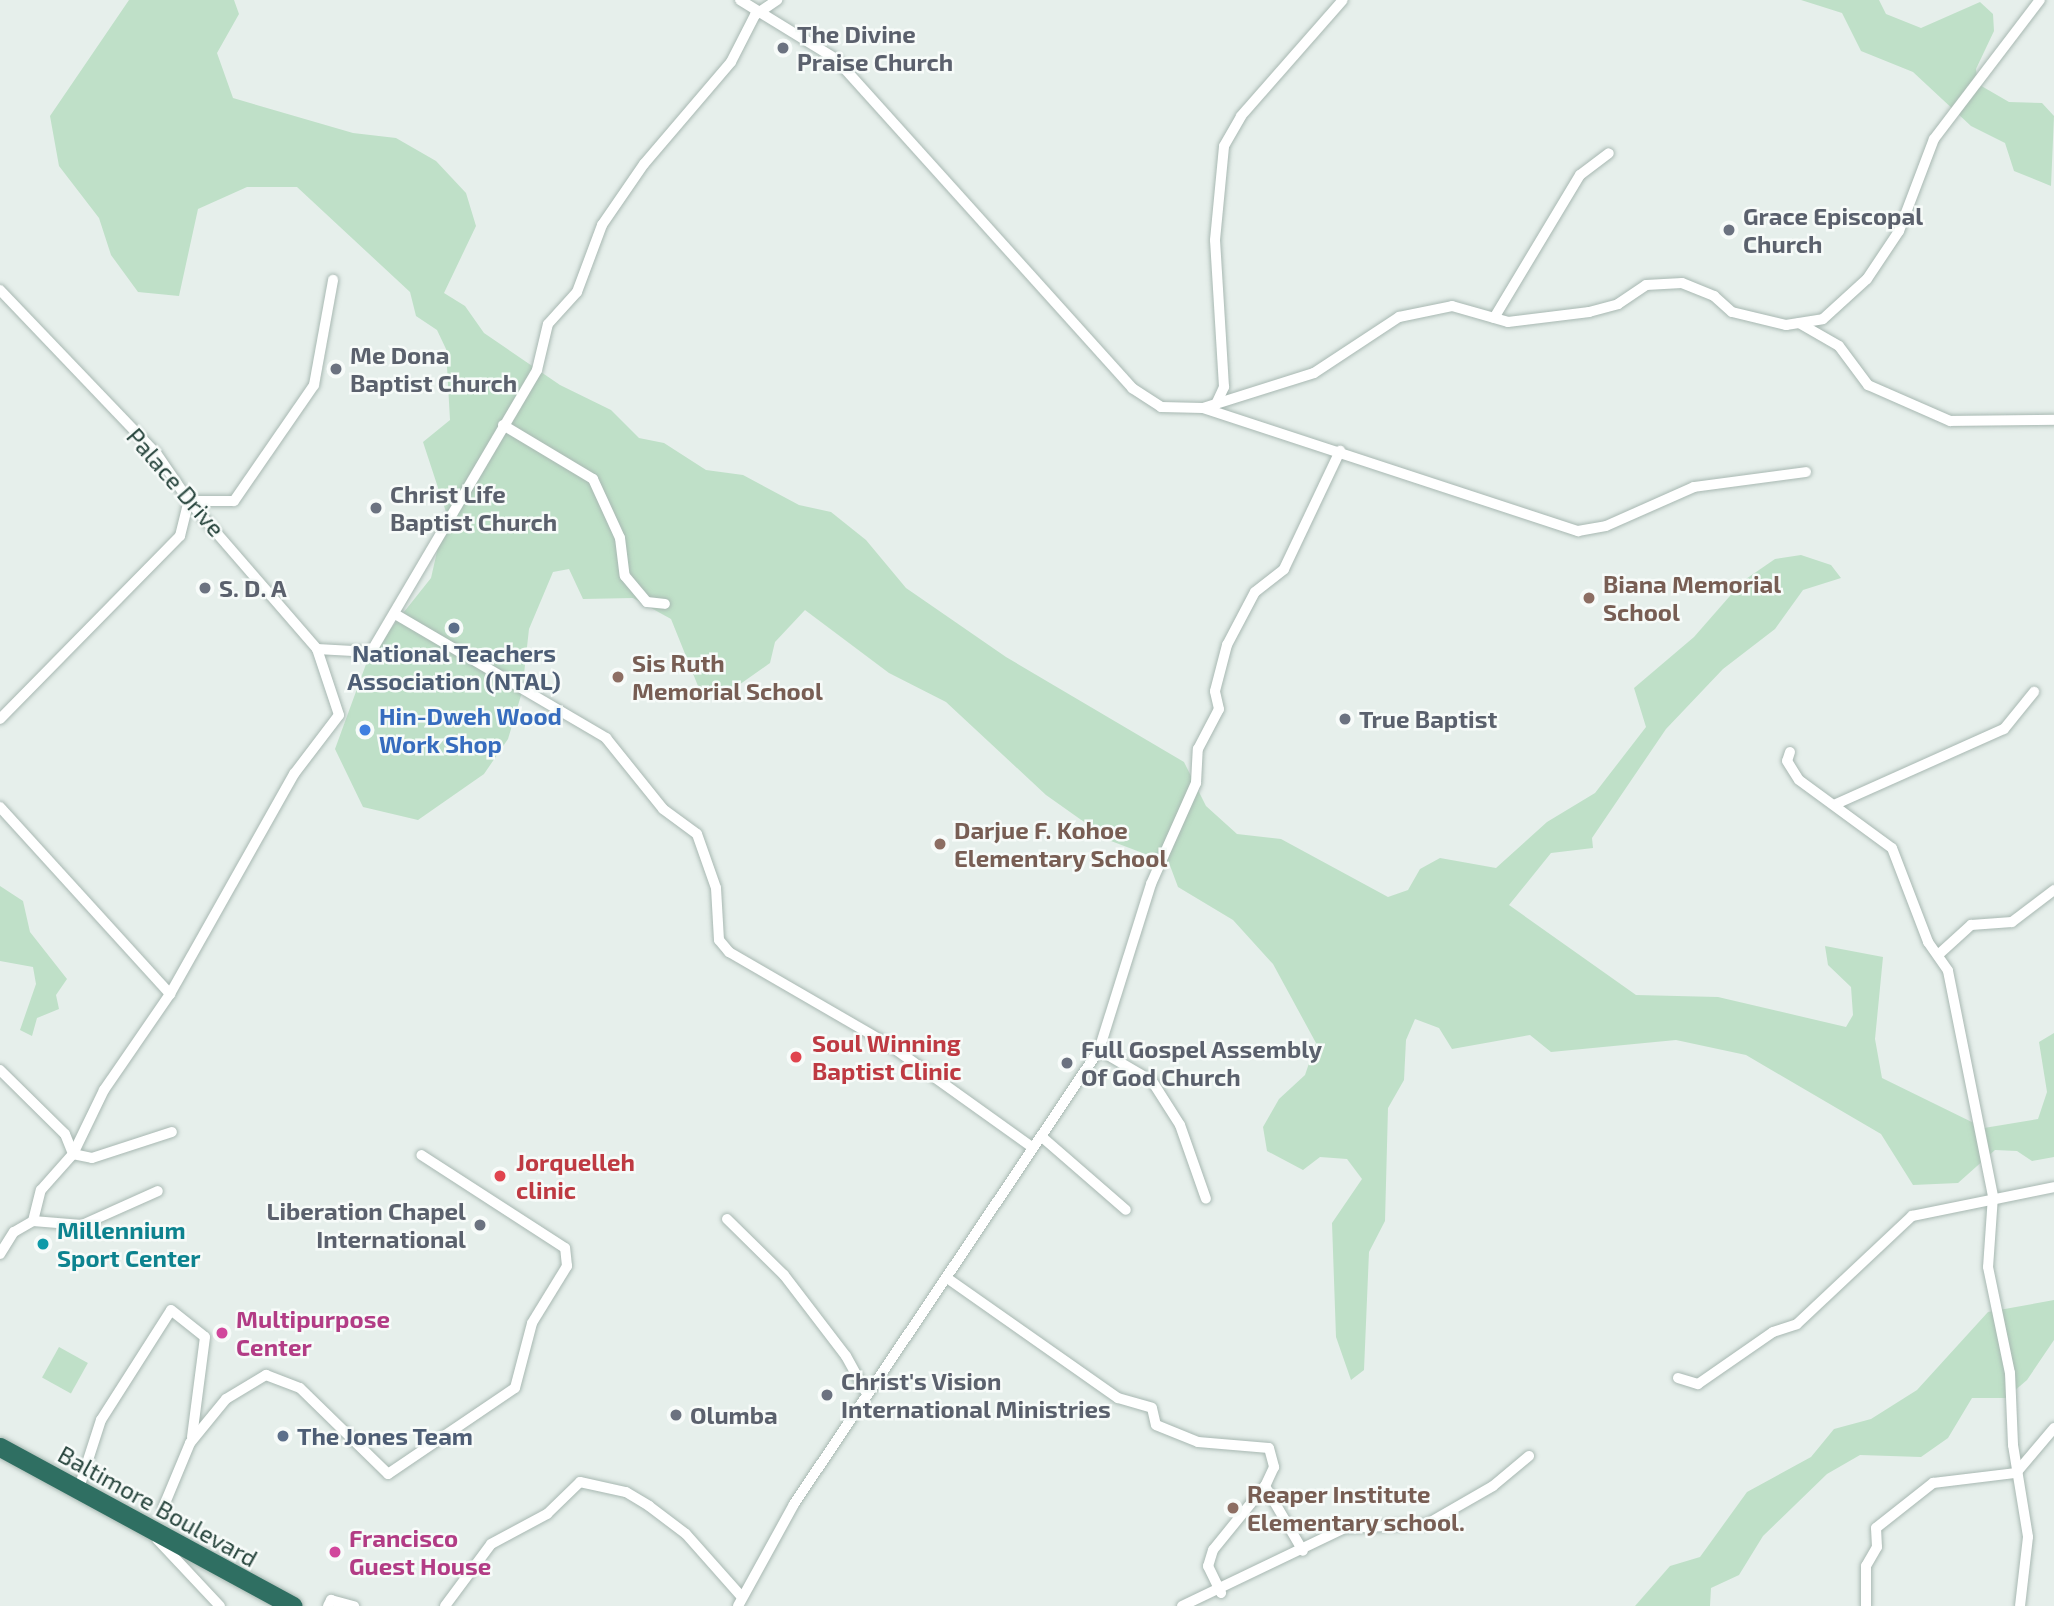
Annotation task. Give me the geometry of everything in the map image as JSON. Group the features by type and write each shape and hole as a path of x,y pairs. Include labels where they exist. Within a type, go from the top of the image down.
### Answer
{"highway":[{"name":"Baltimore Boulevard","path":"0,1447 293,1606"}],"street":[{"path":"740,0 755,15 809,37 836,59 1132,388 1161,407 1203,408 1578,531 1606,526 1694,487 1806,472"},
{"path":"33,1220 41,1190 73,1154 104,1090 170,994 294,774 340,715 317,649 371,652 537,370 548,324 577,292 603,225 644,164 731,62 755,15 777,0"},
{"path":"1203,408 1217,402 1224,387 1215,240 1224,146 1248,107 1343,0"},
{"path":"1217,402 1223,406 1314,373 1399,317 1452,306 1494,318 1589,312 1618,304 1646,285 1682,283 1714,296 1731,312 1799,323 1823,319 1867,279 1899,231 1934,139 2040,0"},
{"path":"1494,318 1580,176 1609,153"},
{"path":"0,719 180,536 189,501 234,502 288,429 314,385 333,279"},
{"name":"Palace Drive","path":"0,290 156,453 189,501 317,649"},
{"path":"1799,323 1839,346 1868,385 1951,421 2054,421"},
{"path":"503,425 593,479 620,538 625,576 647,602 665,604"},
{"path":"445,1606 491,1544 547,1514 580,1482 626,1492 649,1506 686,1534 740,1602 867,1394 1099,1050 1151,884 1196,783 1198,749 1219,709 1215,691 1227,645 1255,592 1284,569 1340,451"},
{"path":"395,614 606,738 663,809 696,834 716,888 719,940 729,952 888,1044 1033,1148"},
{"path":"1836,804 2004,729 2034,691"},
{"path":"1790,752 1787,761 1799,780 1836,804 1892,848 1938,955 1948,971 1993,1196 1987,1266 2010,1373 2016,1473 2028,1537 2020,1606"},
{"path":"0,807 170,994"},
{"path":"1938,955 1971,925 2012,922 2054,890"},
{"path":"1099,1050 1152,1081 1180,1125 1206,1199"},
{"path":"0,1070 65,1134 73,1154"},
{"path":"73,1154 92,1158 172,1132"},
{"path":"1042,1137 1126,1209"},
{"path":"190,1443 226,1399 266,1375 300,1388 388,1474 514,1388 533,1323 567,1266 565,1248 421,1155"},
{"path":"1678,1378 1698,1384 1773,1332 1797,1324 1912,1216 1993,1196 2054,1187"},
{"path":"0,1254 14,1232 33,1220 82,1225 158,1191"},
{"path":"727,1219 784,1275 867,1394"},
{"path":"947,1278 1118,1398 1152,1408 1156,1426 1198,1443 1269,1448 1274,1467 1265,1486 1213,1550 1208,1566 1221,1593"},
{"path":"78,1491 101,1420 171,1310 205,1337 190,1443 163,1508"},
{"path":"1866,1606 1866,1566 1877,1547 1876,1528 1911,1495 1933,1483 2016,1473 2054,1428"},
{"path":"1182,1606 1221,1593 1365,1523 1427,1524 1485,1492 1529,1456"},
{"path":"1265,1486 1303,1551"},
{"path":"147,1529 220,1606"},
{"path":"328,1606 331,1600 354,1606"}],"green space":[{"path":"129,0 234,0 239,14 217,53 233,98 353,133 396,138 436,161 466,193 476,226 444,293 465,306 484,333 560,385 611,410 639,438 664,443 706,470 743,475 799,505 831,512 866,540 906,588 1006,657 1184,762 1206,806 1237,834 1281,839 1388,897 1408,890 1420,869 1440,858 1496,868 1547,822 1595,793 1646,727 1634,688 1694,637 1743,581 1775,559 1801,555 1831,565 1841,578 1803,590 1775,629 1723,669 1666,729 1592,838 1593,848 1551,853 1509,905 1636,995 1718,997 1846,1027 1853,1015 1851,987 1828,965 1825,946 1883,957 1875,1039 1882,1078 1984,1128 2038,1119 2047,1092 2039,1042 2054,1033 2054,1157 2032,1161 2017,1151 1995,1150 1958,1183 1913,1185 1881,1134 1746,1055 1676,1040 1551,1052 1530,1035 1452,1049 1439,1028 1415,1019 1406,1040 1404,1080 1388,1108 1385,1221 1369,1252 1364,1370 1351,1380 1336,1337 1332,1223 1362,1179 1347,1159 1320,1157 1303,1170 1267,1151 1263,1127 1279,1099 1305,1075 1316,1043 1273,964 1233,920 1178,887 1169,863 1111,841 1046,795 946,702 889,673 805,610 775,642 770,663 736,687 710,691 698,686 671,619 633,598 583,599 569,569 553,572 529,629 522,692 508,739 484,774 418,820 363,807 335,749 369,656 431,578 446,512 423,442 450,420 446,349 437,330 416,316 410,292 297,187 247,187 198,209 179,296 138,292 111,255 99,218 59,166 50,116"},
{"path":"1801,0 1879,0 1886,14 1921,28 1980,2 1993,14 1994,31 1976,69 1978,84 2009,102 2042,103 2054,116 2051,186 2014,171 2005,143 1971,126 1913,72 1861,51 1842,13"},
{"path":"0,886 23,901 30,932 67,979 56,995 59,1009 37,1018 32,1036 20,1030 36,984 33,967 0,961"},
{"path":"2054,1300 2054,1340 2027,1380 2006,1398 1972,1398 1948,1438 1921,1457 1860,1455 1827,1474 1763,1536 1739,1575 1711,1588 1710,1606 1635,1606 1670,1566 1700,1557 1747,1492 1811,1457 1834,1429 1871,1419 1917,1390 1988,1312"},
{"path":"59,1347 88,1363 71,1394 42,1378"}],"place":[{"name":"The Divine Praise Church","path":"783,48"},
{"name":"Grace Episcopal Church","path":"1729,230"},
{"name":"Me Dona Baptist Church","path":"336,369"},
{"name":"Christ Life Baptist Church","path":"376,508"},
{"name":"S. D. A","path":"205,588"},
{"name":"Biana Memorial School","path":"1589,598"},
{"name":"National Teachers Association (NTAL)","path":"454,628"},
{"name":"Sis Ruth Memorial School","path":"618,677"},
{"name":"True Baptist","path":"1345,719"},
{"name":"Hin-Dweh Wood Work Shop","path":"365,730"},
{"name":"Darjue F. Kohoe Elementary School","path":"940,844"},
{"name":"Soul Winning Baptist Clinic","path":"796,1057"},
{"name":"Full Gospel Assembly Of God Church","path":"1067,1063"},
{"name":"Jorquelleh clinic","path":"500,1176"},
{"name":"Liberation Chapel International","path":"480,1225"},
{"name":"Millennium Sport Center","path":"43,1244"},
{"name":"Multipurpose Center","path":"222,1333"},
{"name":"Christ's Vision International Ministries","path":"827,1395"},
{"name":"Olumba","path":"676,1415"},
{"name":"The Jones Team","path":"283,1436"},
{"name":"Reaper Institute Elementary school.","path":"1233,1508"},
{"name":"Francisco Guest House","path":"335,1552"}]}
